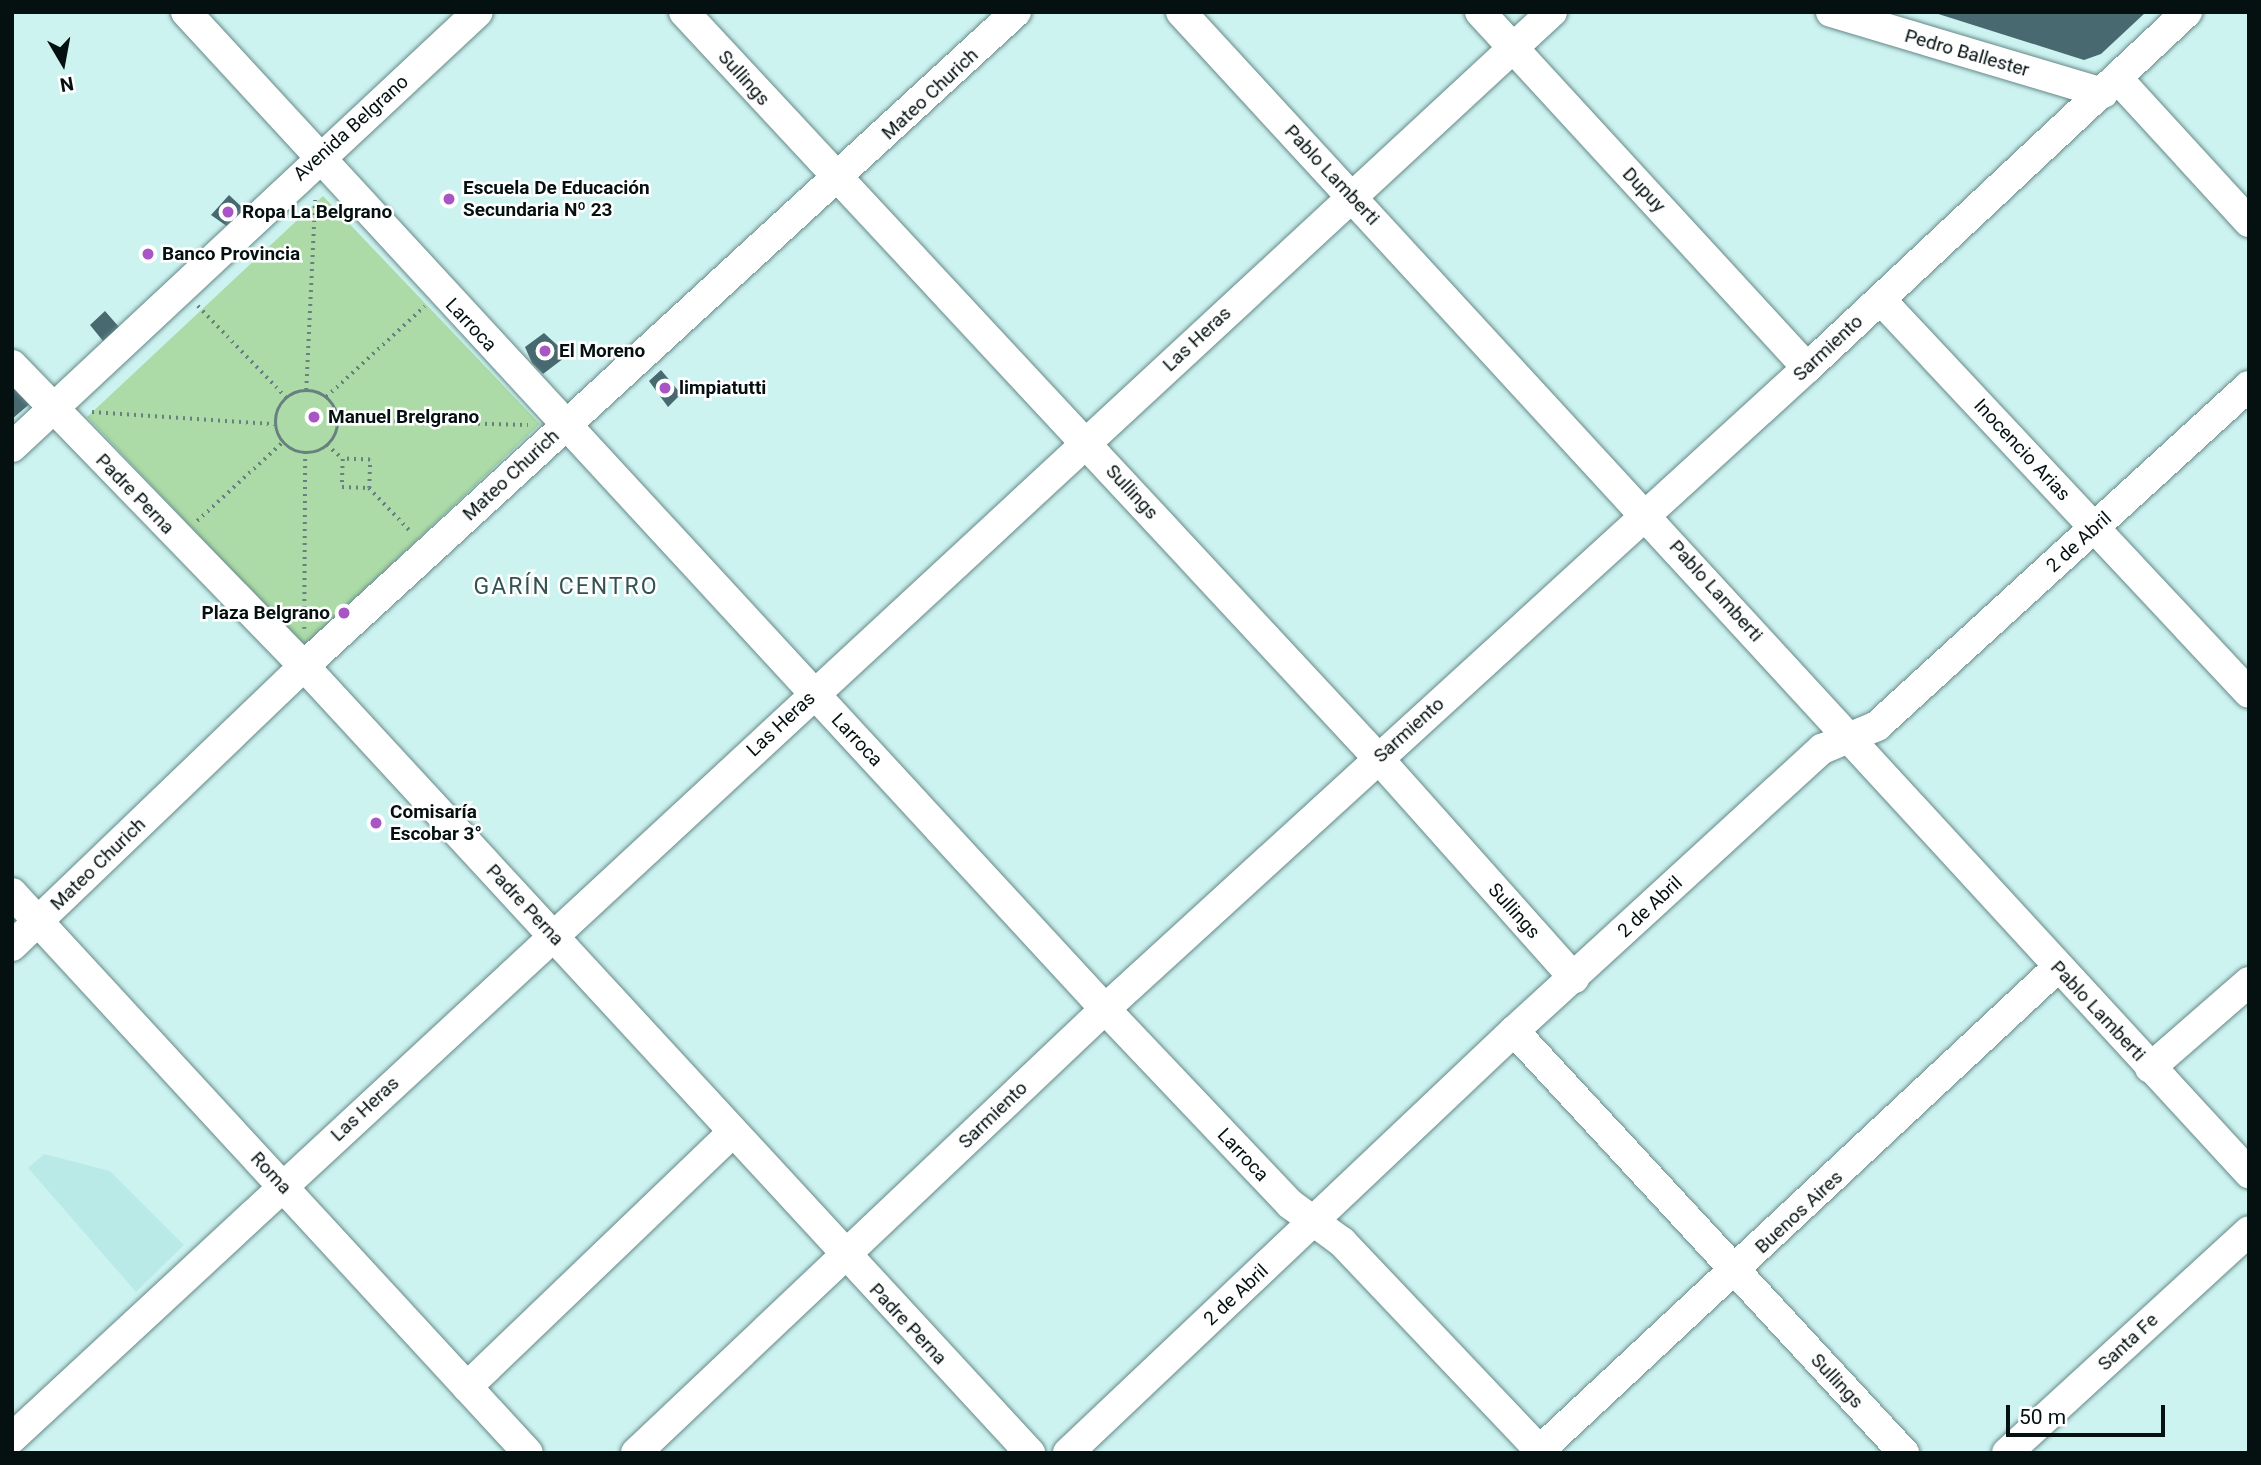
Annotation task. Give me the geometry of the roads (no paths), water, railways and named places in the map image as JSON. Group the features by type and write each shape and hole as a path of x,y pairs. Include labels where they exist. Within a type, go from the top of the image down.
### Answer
{"street":[{"name":"Larroca","path":"186,12 317,158 1105,1009 1290,1205 1342,1242 1539,1452"},
{"name":"Avenida Belgrano","path":"12,447 317,158 478,12"},
{"name":"Sullings","path":"684,12 838,181 1378,758 1574,978"},
{"name":"Mateo Churich","path":"12,946 304,666 564,425 838,181 1016,12"},
{"name":"Pablo Lamberti","path":"1181,12 1647,514 1848,738 2249,1173"},
{"name":"Dupuy","path":"1480,12 1807,368"},
{"name":"Las Heras","path":"17,1440 552,934 1552,12"},
{"name":"Pedro Ballester","path":"1831,12 2111,86"},
{"name":"Sarmiento","path":"636,1453 1105,1009 1881,300 2187,12"},
{"path":"2111,86 2249,222"},
{"name":"Inocencio Arias","path":"1881,300 2249,693"},
{"name":"Padre Perna","path":"12,365 304,666 552,934 731,1134 1030,1453"},
{"name":"2 de Abril","path":"1068,1453 1514,1031 1822,749 1877,726 2249,386"},
{"name":"Roma","path":"12,893 528,1453"},
{"name":"Buenos Aires","path":"1539,1452 2060,970"},
{"path":"2150,1068 2249,982"},
{"name":"Sullings","path":"1514,1031 1904,1453"},
{"path":"467,1387 731,1134"},
{"name":"Santa Fe","path":"2007,1453 2249,1231"}],"place":[{"name":"Escuela De Educación Secundaria Nº 23","path":"449,199"},
{"name":"Ropa La Belgrano","path":"228,212"},
{"name":"Banco Provincia","path":"148,254"},
{"name":"El Moreno","path":"545,351"},
{"name":"limpiatutti","path":"665,388"},
{"name":"Manuel Brelgrano","path":"314,417"},
{"name":"Plaza Belgrano","path":"344,613"},
{"name":"Comisaría Escobar 3°","path":"376,823"}],"district":[{"name":"GARÍN CENTRO","path":"566,587"}]}
